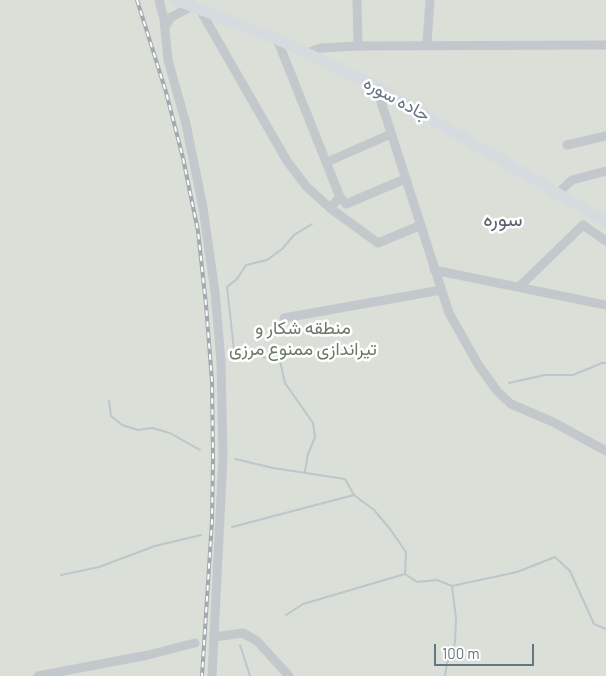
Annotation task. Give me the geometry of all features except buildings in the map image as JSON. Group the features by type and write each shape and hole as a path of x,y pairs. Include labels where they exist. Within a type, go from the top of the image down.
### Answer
{"main road":[{"name":"جاده سوره","path":"176,0 277,40 376,86 606,222"}],"street":[{"path":"159,0 164,20 163,30 168,60 186,124 203,208 215,292 221,362 223,457 212,676"},
{"path":"358,0 358,46"},
{"path":"427,44 430,0"},
{"path":"163,30 170,18 192,5 287,161 306,186 330,208 378,243 419,226"},
{"path":"277,40 340,197 346,204 405,179"},
{"path":"307,53 321,48 427,44 606,45"},
{"path":"376,86 419,226 441,290 453,320 479,366 498,392 511,404 553,422 606,451"},
{"path":"327,162 391,134"},
{"path":"567,145 606,136"},
{"path":"557,194 572,180 606,171"},
{"path":"330,208 340,197"},
{"path":"519,287 583,225 589,212"},
{"path":"583,225 606,241"},
{"path":"434,270 606,305"},
{"path":"284,318 441,290"},
{"path":"215,637 243,633 257,641 289,676"},
{"path":"38,676 148,655 195,643"}],"green space":[{"name":"منطقه شکار و تیراندازی ممنوع مرزی","path":"0,0 606,0 606,676 0,676"}],"waterway":[{"path":"305,471 308,454 315,437 313,423 285,383 280,361 234,350 227,287 237,279 246,265 267,260 282,249 294,235 312,224"},
{"path":"509,383 545,375 573,375 606,363"},
{"path":"109,401 111,416 122,425 138,430 152,428 170,433 200,450"},
{"path":"235,459 273,468 345,479 354,495 374,510 390,529 406,552 405,574 417,582 437,580 452,586 517,572 555,557 570,571 594,624 606,629"},
{"path":"232,527 354,495"},
{"path":"61,575 99,567 155,546 201,535"},
{"path":"286,615 303,604 405,574"},
{"path":"445,676 447,663 455,643 456,619 452,586"},
{"path":"240,645 250,676"}],"railway":[{"path":"137,0 166,92 183,158 198,231 206,305 212,381 213,459 212,521 202,676"}],"district":[{"name":"سوره","path":"503,219"}]}
